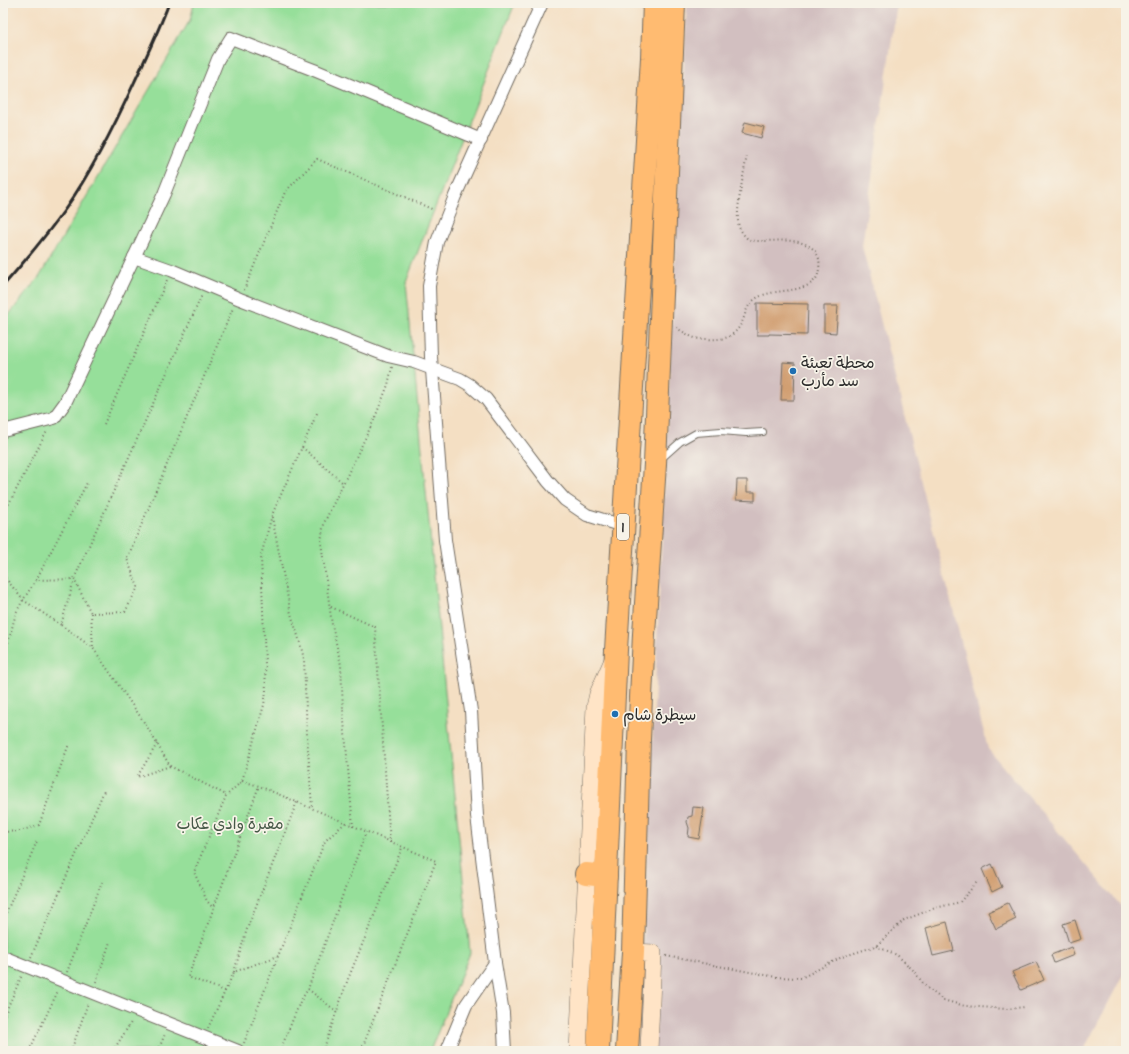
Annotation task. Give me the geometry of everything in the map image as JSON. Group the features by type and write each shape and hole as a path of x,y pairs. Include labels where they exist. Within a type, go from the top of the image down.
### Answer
{"highway":[{"name":"1","path":"598,1051 603,950 596,875 616,650 654,3"},
{"name":"1","path":"627,1051 643,952 640,725 644,634 655,464 674,3"},
{"path":"603,950 643,952"}],"main road":[{"path":"578,1051 596,875"},
{"path":"643,952 649,1051"}],"street":[{"path":"505,1051 503,1013 495,963 477,816 471,711 446,540 431,368 429,286 437,242 455,196 542,3"},
{"path":"3,431 54,418 65,403 164,194 218,58 231,38 314,70 480,140"},
{"path":"134,257 171,270 394,358 414,362 460,379 478,392 552,486 565,500 587,515 623,526"},
{"path":"3,957 204,1038 241,1047"},
{"path":"447,1051 466,1005 495,963"}],"lane":[{"path":"655,464 680,442 696,433 721,431 746,433 763,432"}],"path":[{"path":"675,324 678,330 696,338 719,340 731,336 738,329 749,304 756,298 766,294 798,288 811,283 817,276 820,264 818,256 813,249 805,243 755,241 748,238 739,229 737,217 747,154"},
{"path":"91,613 126,612 138,587 127,558 285,192 317,158 434,210"},
{"path":"104,424 171,270"},
{"path":"61,624 74,579 206,284"},
{"path":"353,827 343,709 341,665 332,625 321,535 325,521 377,414 388,385 394,358"},
{"path":"214,909 207,901 194,872 226,796 242,780 264,705 266,692 261,556 272,515 318,411"},
{"path":"3,516 54,418"},
{"path":"302,447 343,483"},
{"path":"3,662 16,613 36,580 88,481"},
{"path":"272,515 291,614 300,638 304,659 312,809"},
{"path":"3,575 23,600 61,624 94,648 146,725 170,766 226,796"},
{"path":"36,580 74,579"},
{"path":"74,579 91,613 94,648"},
{"path":"331,607 375,627 390,843"},
{"path":"3,832 20,831 39,825 69,744"},
{"path":"157,744 137,777 170,766"},
{"path":"242,780 436,861 360,1051"},
{"path":"225,992 188,978 259,786"},
{"path":"3,1018 104,791"},
{"path":"198,1051 234,972 247,929 297,802"},
{"path":"241,1047 325,841 345,823"},
{"path":"280,1051 300,1002 308,989 366,832"},
{"path":"3,920 37,841"},
{"path":"323,1051 348,979 402,848"},
{"path":"29,1051 63,981 102,882"},
{"path":"643,952 776,977 801,978 842,957 876,946 904,920 935,908 960,902 978,882"},
{"path":"876,946 897,955 913,970 926,988 943,1000 965,1006 1007,1009 1025,1007"},
{"path":"234,972 278,956"},
{"path":"308,989 337,1012"},
{"path":"113,1051 138,1011"},
{"path":"158,1051 169,1024"}],"shaded area":[{"path":"687,3 897,3 862,246 988,749 1126,912 1126,969 1083,1051 638,1051"}],"green space":[{"name":"مقبرة وادي عكاب","path":"194,3 515,3 406,282 470,953 430,1051 3,1051 3,322 40,276 190,20"}],"building":[{"path":"745,122 764,127 761,138 742,133"},
{"path":"757,303 808,304 807,335 757,335"},
{"path":"824,306 838,306 836,333 824,332"},
{"path":"783,362 795,363 794,400 781,400"},
{"path":"737,480 747,480 747,492 755,492 755,501 736,500"},
{"path":"693,807 704,808 699,839 688,837 689,828 687,822 688,817 692,816"},
{"path":"992,864 1002,887 992,892 982,869"},
{"path":"1008,903 1016,919 996,929 988,912"},
{"path":"1075,920 1081,939 1069,943 1063,924"},
{"path":"947,922 954,951 933,956 926,928"},
{"path":"1071,947 1074,955 1054,963 1051,955"},
{"path":"1036,962 1044,980 1021,990 1012,972"}],"railway":[{"path":"3,286 51,228 85,178 119,116 169,3"}],"place":[{"name":"محطة تعبئة سد مأرب","path":"793,371"},
{"name":"سيطرة شام","path":"615,714"}]}
